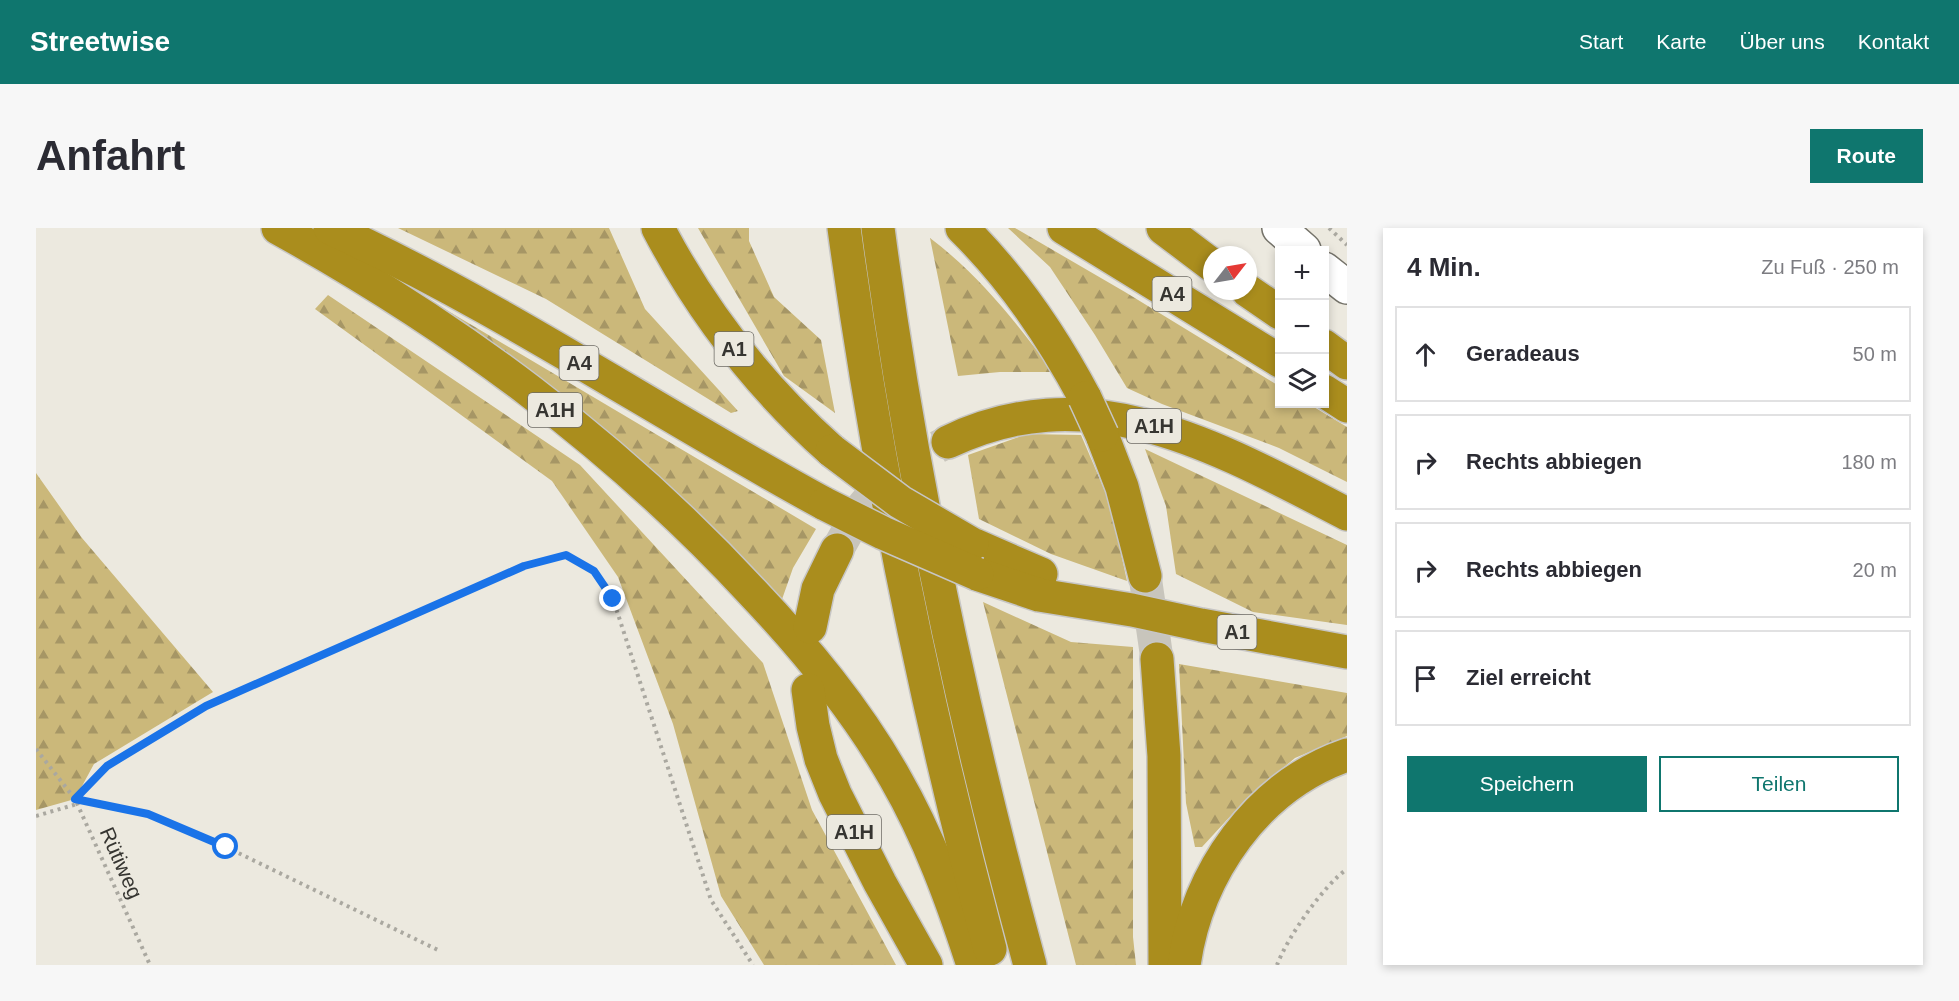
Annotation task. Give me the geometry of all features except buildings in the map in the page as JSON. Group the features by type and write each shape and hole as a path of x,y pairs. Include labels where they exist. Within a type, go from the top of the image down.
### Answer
{"highway":[{"name":"A1H","path":"278,228 423,313 501,368 622,466 688,526 741,580 824,672 894,776 928,841 943,877 973,965"},
{"name":"A4","path":"330,228 507,321 740,458 883,533 974,559 1039,595 1132,609"},
{"name":"A1","path":"658,228 705,310 738,354 774,395 832,452 974,559"},
{"path":"844,228 872,413 914,634 953,805 994,965"},
{"path":"878,228 906,410 936,570 984,789 1030,965"},
{"name":"A1H","path":"962,228 1007,278 1033,313 1058,350 1085,398 1122,487 1145,576"},
{"name":"A4","path":"1064,228 1275,358"},
{"path":"1162,228 1203,258"},
{"path":"1257,297 1275,310"},
{"path":"1329,350 1347,363"},
{"path":"1329,394 1347,406"},
{"name":"A1H","path":"948,441 970,431 1040,414 1070,413 1125,419 1201,443 1347,514"},
{"path":"810,627 818,590 837,550"},
{"name":"A1","path":"1132,609 1200,625 1347,652"},
{"path":"1157,659 1164,765 1166,965"},
{"name":"A1H","path":"808,690 821,759 835,794 880,884 926,965"},
{"path":"1184,965 1193,924 1208,882 1241,830 1255,814 1289,786 1322,766 1347,755"}],"main road":[{"path":"1279,228 1299,246"},
{"path":"1329,272 1347,288"}],"path":[{"path":"1329,228 1347,244"},
{"path":"36,816 76,801 107,766 206,706 524,566 566,555 594,571 613,599 711,900 753,965"},
{"name":"Rütiweg","path":"36,749 76,801 150,965"},
{"path":"76,801 148,814 226,847 440,951"},
{"path":"1277,965 1311,906 1347,869"}],"green space":[{"path":"398,228 609,228 645,309 738,411 731,413 546,299"},
{"path":"698,228 749,228 749,241 774,297 821,340 835,413 784,376"},
{"path":"1008,228 1015,228 1125,292 1275,384 1275,408 1316,408 1347,427 1347,482 1279,448 1162,404 1127,388 1050,267"},
{"path":"930,238 948,252 996,300 1053,372 1000,372 958,376"},
{"path":"411,289 816,529 793,568 780,605"},
{"path":"328,295 580,465 763,663 812,810 896,965 764,965 721,896 673,724 618,577 552,481 315,309"},
{"path":"1027,434 1081,435 1110,503 1127,581 1051,554 979,519 968,455"},
{"path":"1145,449 1347,545 1347,625 1253,612 1176,574 1166,506"},
{"path":"36,473 82,538 213,692 94,764 75,799 36,810"},
{"path":"983,602 1071,642 1133,647 1133,937 1136,965 1076,965"},
{"path":"1179,664 1347,693 1347,736 1295,758 1248,797 1202,847 1195,847 1186,803"}],"tunnel":[{"path":"837,550 859,511 881,486 912,461 948,442"},
{"path":"1145,576 1157,659"}],"route":[{"path":"226,847 148,814 75,799 107,766 206,706 524,566 566,555 594,571 613,599"}]}
